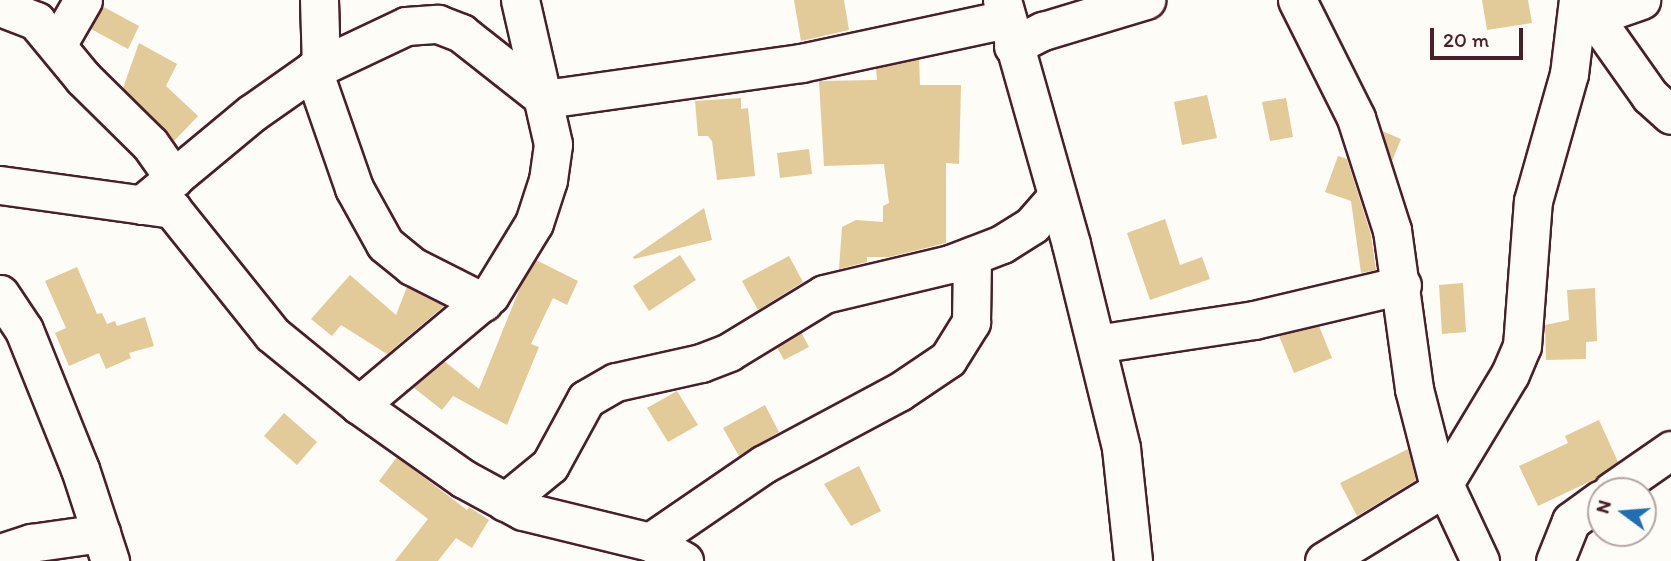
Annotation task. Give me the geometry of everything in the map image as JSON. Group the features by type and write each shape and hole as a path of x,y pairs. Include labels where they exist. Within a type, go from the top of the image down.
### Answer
{"street":[{"path":"57,45 83,0"},
{"path":"319,0 317,69 354,188 385,244 412,265 483,302"},
{"path":"359,405 483,302 516,258 548,180 553,144 545,99 520,0"},
{"path":"141,205 252,113 317,69 406,26 438,24 471,40 545,99 801,63 1007,22 1043,31 1146,0"},
{"path":"1297,0 1356,118 1392,230 1402,285 1414,389 1442,487 1480,561"},
{"path":"1583,13 1641,0"},
{"path":"0,7 36,21 83,78 150,144 174,178"},
{"path":"1583,13 1650,96 1671,115"},
{"path":"1324,561 1442,487 1499,395 1522,346 1533,201 1558,119 1583,13"},
{"path":"1007,22 1057,196 1121,448 1133,561"},
{"path":"0,185 141,205 180,215 229,285 272,334 359,405 505,502 579,526 650,542 684,561"},
{"path":"505,502 550,465 586,399 616,382 701,363 729,352 824,294 972,256 1032,225 1057,196"},
{"path":"650,542 764,464 899,392 948,359 971,322 972,256"},
{"path":"1096,344 1254,320 1402,285"},
{"path":"0,294 24,330 80,469 105,547 32,543 0,553"},
{"path":"1632,477 1671,450"},
{"path":"1555,561 1571,521 1587,509"}],"building":[{"path":"794,0 844,0 849,30 801,41"},
{"path":"1482,0 1528,0 1532,23 1487,30"},
{"path":"102,6 139,26 128,49 91,29"},
{"path":"139,43 177,64 166,86 198,116 174,141 123,88"},
{"path":"919,59 920,85 961,85 959,164 946,163 946,243 889,257 867,257 867,262 839,269 842,227 856,220 883,222 883,206 889,203 884,164 824,166 819,81 877,80 876,68"},
{"path":"1207,95 1217,138 1182,145 1174,102"},
{"path":"741,98 741,109 748,108 755,176 717,180 712,141 708,136 698,136 695,101"},
{"path":"1286,98 1293,137 1270,141 1262,102"},
{"path":"1382,131 1401,139 1392,161"},
{"path":"809,149 812,174 780,178 777,153"},
{"path":"1338,156 1347,159 1371,235 1376,270 1361,273 1351,201 1325,192"},
{"path":"704,208 712,240 634,259 633,257"},
{"path":"1165,219 1180,265 1202,257 1210,279 1150,300 1127,233"},
{"path":"680,255 696,280 649,311 633,286"},
{"path":"789,256 803,282 758,310 742,281"},
{"path":"536,260 578,281 567,305 553,298 531,344 539,347 507,425 453,396 442,410 413,387 444,361 479,389 522,283"},
{"path":"77,267 97,314 102,313 107,324 115,321 117,326 145,317 154,346 129,353 131,358 106,369 99,353 69,366 55,333 66,328 45,281"},
{"path":"350,275 396,315 407,287 444,306 387,354 341,325 332,336 311,319"},
{"path":"1463,283 1466,332 1442,334 1439,285"},
{"path":"1595,288 1597,341 1586,342 1586,359 1546,360 1545,325 1569,320 1567,290"},
{"path":"1319,326 1332,358 1294,373 1279,336"},
{"path":"801,332 809,347 784,360 777,347"},
{"path":"677,391 698,425 668,442 647,408"},
{"path":"765,405 779,432 739,456 723,428"},
{"path":"284,413 317,442 297,465 264,436"},
{"path":"1599,420 1618,462 1598,477 1587,477 1587,483 1538,506 1519,466 1568,443 1565,436"},
{"path":"1408,449 1416,480 1357,516 1340,483"},
{"path":"397,457 467,510 469,507 489,520 472,548 456,538 438,561 395,561 428,519 379,481"},
{"path":"859,466 881,511 851,526 824,484"}]}
